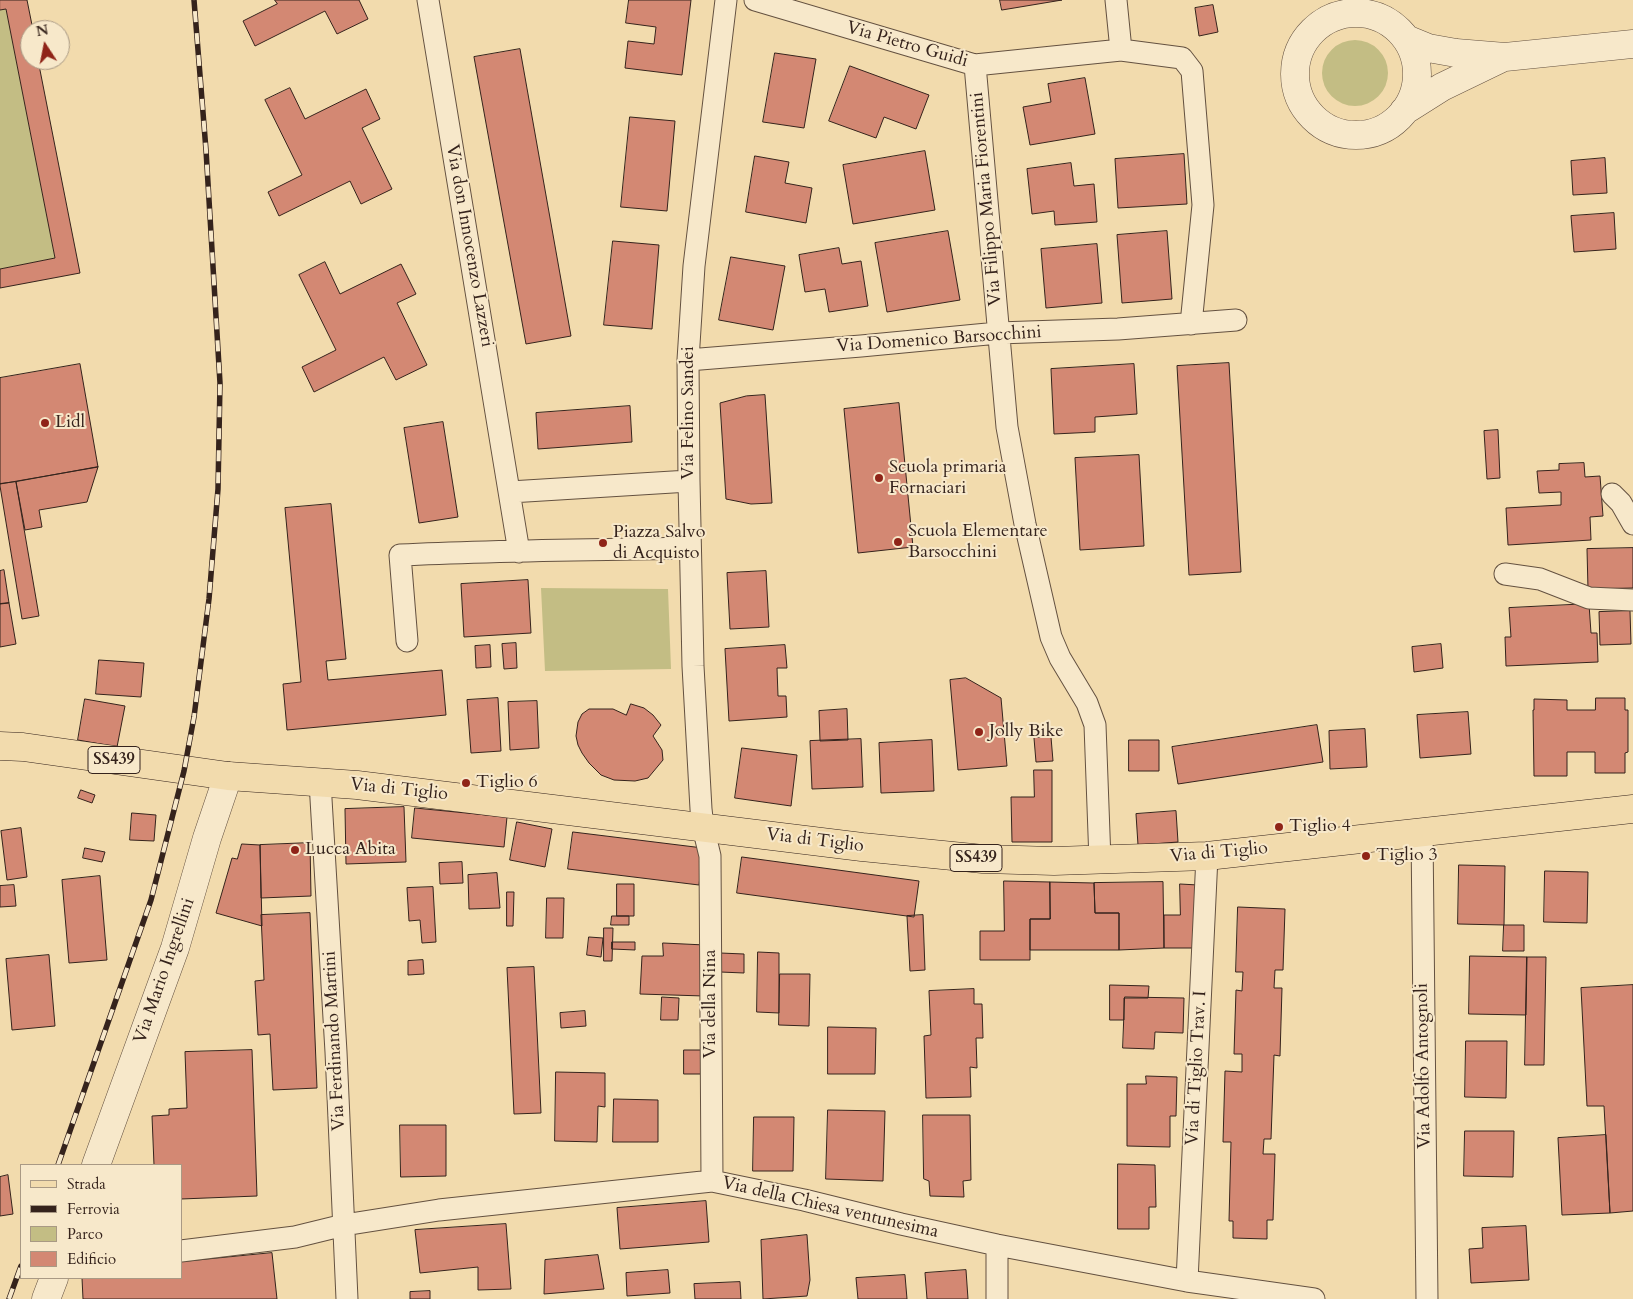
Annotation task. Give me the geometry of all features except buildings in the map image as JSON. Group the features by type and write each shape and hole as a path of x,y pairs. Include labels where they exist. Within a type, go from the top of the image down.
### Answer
{"main road":[{"name":"Via di Tiglio","path":"0,746 30,748 228,776 366,786 862,847 965,858 1054,862 1207,856 1633,809"}],"street":[{"name":"Via don Innocenzo Lazzeri","path":"428,0 519,552"},
{"name":"Via Felino Sandei","path":"703,827 693,666 688,481 688,360 694,266 726,0"},
{"name":"Via Pietro Guidi","path":"755,0 975,65 1121,50"},
{"path":"1116,0 1121,50 1182,58 1192,72 1203,205 1191,324"},
{"path":"1385,0 1400,33 1414,55 1417,74 1414,93 1404,111"},
{"path":"1505,57 1442,87 1404,111 1380,130 1370,133 1350,134 1330,129 1321,124 1306,110 1297,91 1295,76 1296,61 1304,42 1330,10 1337,16 1361,13 1378,17 1400,33 1428,48 1456,53 1505,57 1633,44"},
{"name":"Via Filippo Maria Fiorentini","path":"975,65 1007,427 1025,524 1051,636 1060,658 1088,703 1095,725 1100,861"},
{"name":"Via Domenico Barsocchini","path":"688,360 861,346 998,332 1118,329 1236,320"},
{"path":"510,492 688,481"},
{"path":"1612,494 1621,503 1633,524"},
{"path":"407,641 400,555 479,550 519,552 690,548"},
{"path":"1506,574 1540,579 1588,598 1633,600"},
{"name":"Via Mario Ingrellini","path":"96,1164 175,948 207,838 228,776"},
{"name":"Via Ferdinando Martini","path":"320,782 347,1299"},
{"name":"Via della Nina","path":"703,827 710,856 712,1181"},
{"name":"Via Adolfo Antognoli","path":"1422,833 1427,1299"},
{"name":"Via di Tiglio Trav. I","path":"1187,1281 1207,856"},
{"name":"Via della Chiesa ventunesima","path":"182,1251 295,1237 344,1225 448,1209 712,1181 804,1200 996,1245 1187,1281 1314,1299"},
{"path":"996,1245 997,1299"},
{"path":"46,1299 54,1279"}],"green space":[{"path":"6,9 55,258 0,269 0,10"},
{"path":"1348,40 1362,40 1374,45 1383,54 1388,66 1386,86 1379,97 1362,106 1348,106 1336,101 1327,92 1322,80 1322,66 1327,54 1336,45"},
{"path":"541,588 668,589 671,669 545,671"}],"railway":[{"path":"58,1164 151,900 184,771 194,717 209,599 218,489 220,383 206,150 194,0"},
{"path":"9,1299 20,1269"}],"place":[{"name":"Lidl","path":"45,423"},
{"name":"Scuola primaria Fornaciari","path":"879,478"},
{"name":"Scuola Elementare Barsocchini","path":"898,542"},
{"name":"Piazza Salvo di Acquisto","path":"603,543"},
{"name":"Jolly Bike","path":"979,732"},
{"name":"Tiglio 6","path":"466,783"},
{"name":"Tiglio 4","path":"1279,827"},
{"name":"Lucca Abita","path":"295,850"},
{"name":"Tiglio 3","path":"1366,856"}]}
